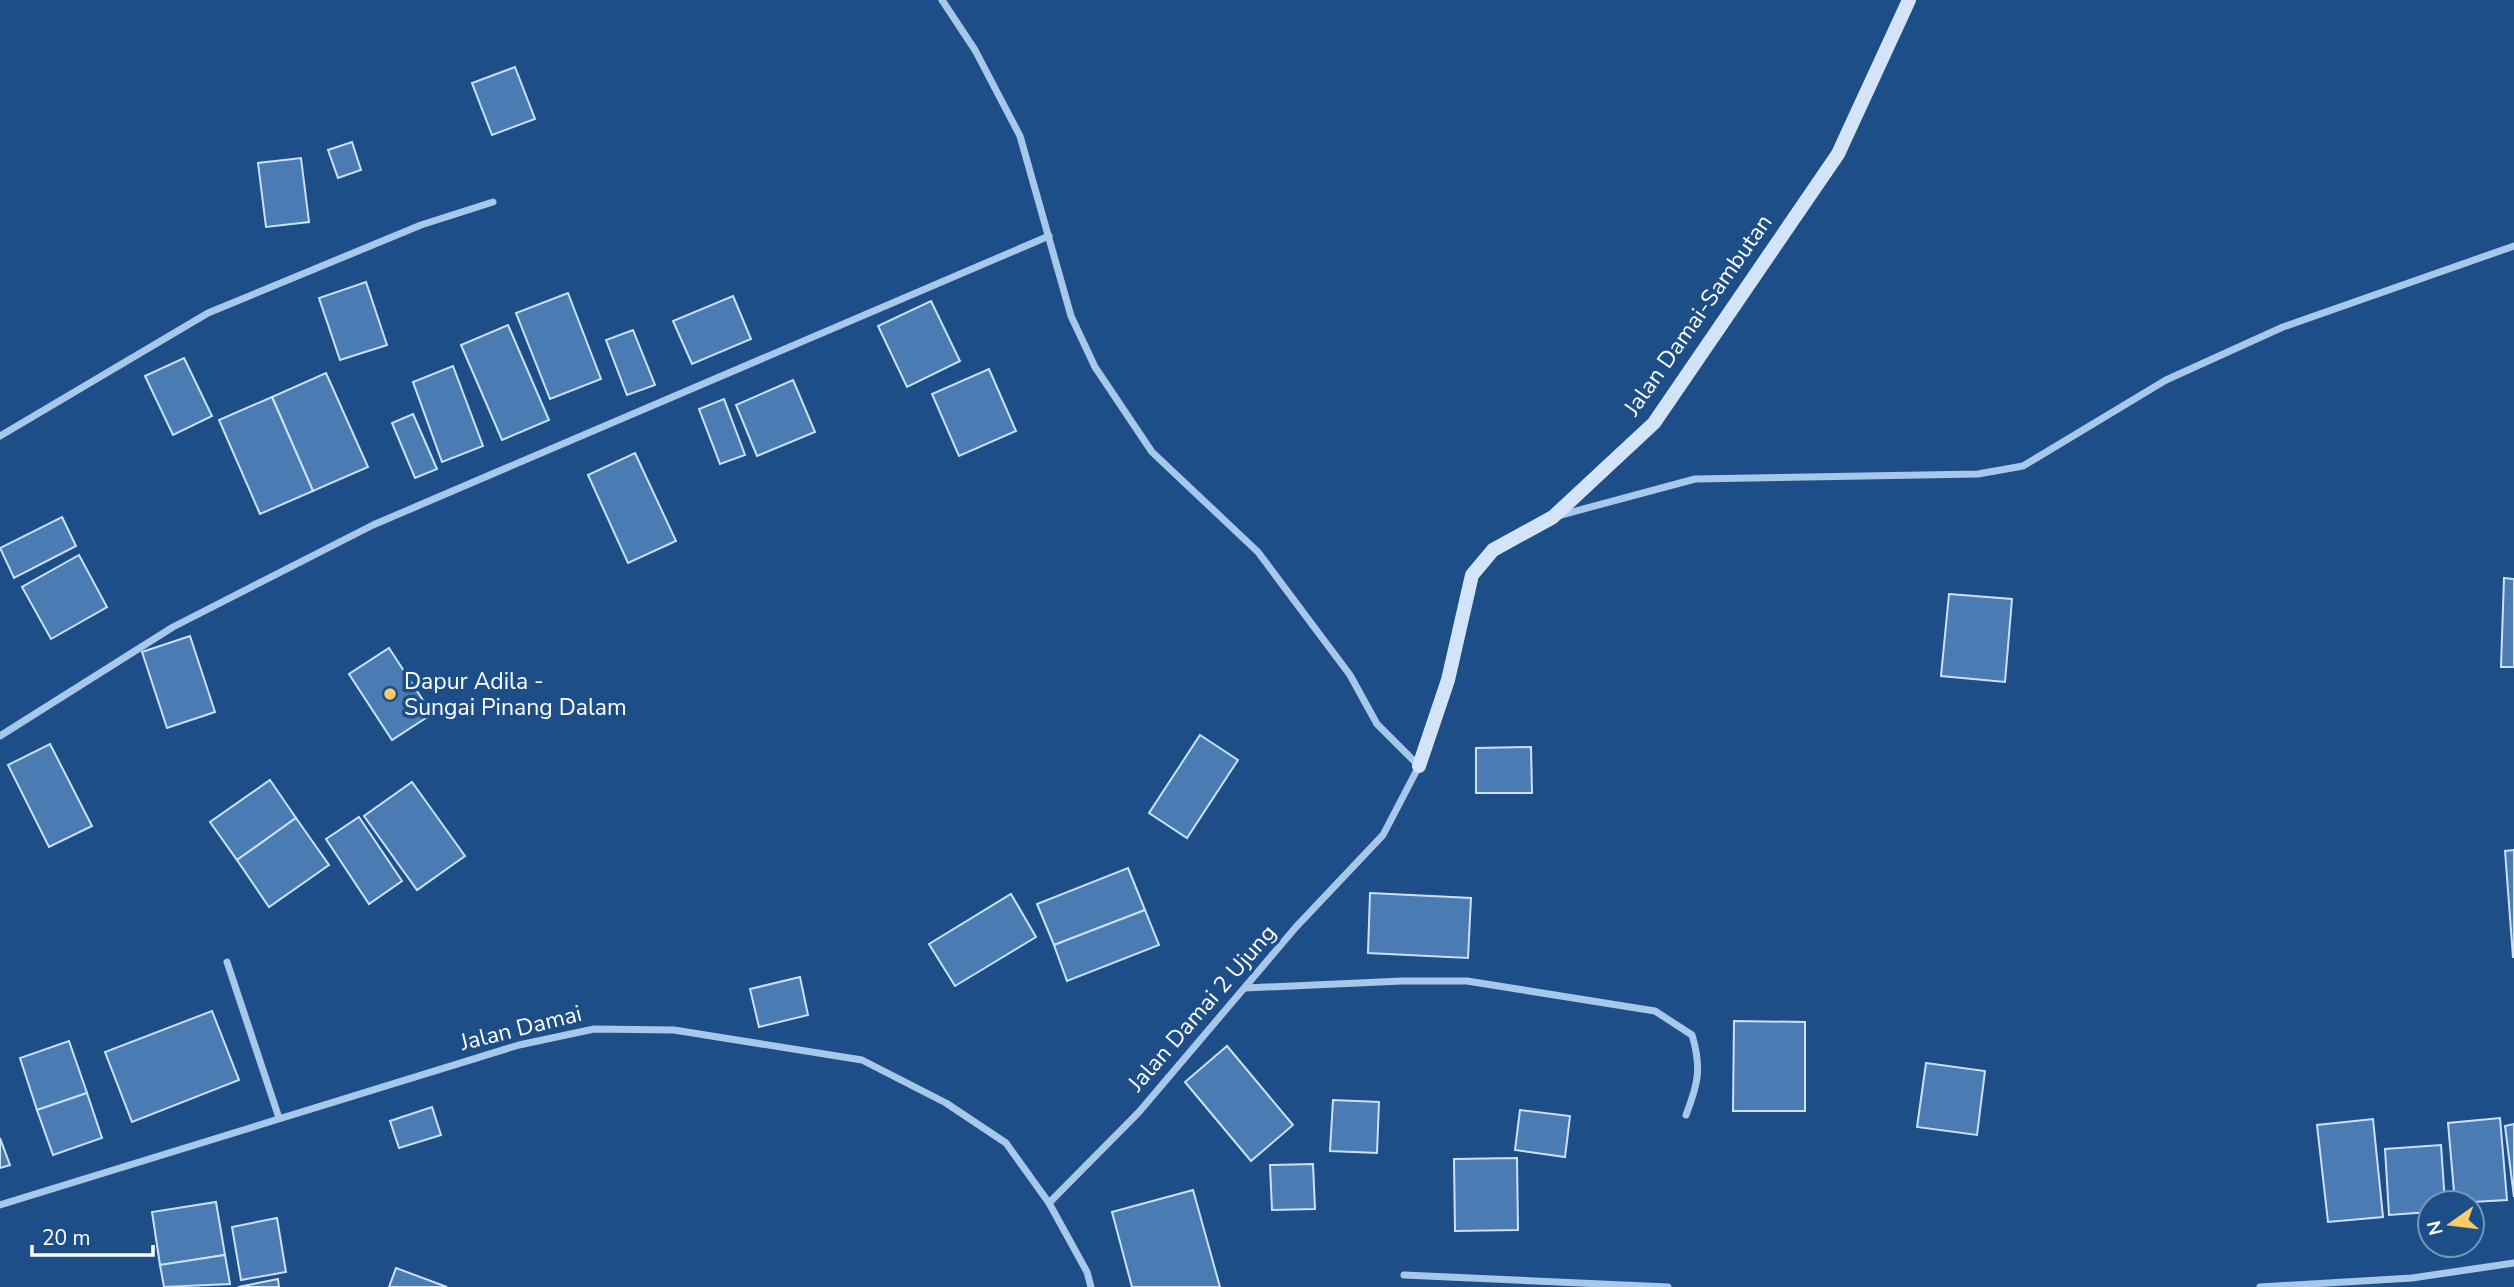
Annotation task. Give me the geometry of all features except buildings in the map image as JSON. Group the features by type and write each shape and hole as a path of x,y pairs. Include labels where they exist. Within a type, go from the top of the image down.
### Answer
{"street":[{"path":"942,0 975,50 1020,136 1071,316 1095,367 1152,452 1258,552 1350,675 1377,724 1419,766"},
{"name":"Jalan Damai-Sambutan","path":"1419,766 1448,680 1472,575 1493,550 1553,517 1654,423 1838,154 1909,0"},
{"path":"0,436 208,313 421,225 493,202"},
{"path":"0,736 173,627 373,525 1049,236"},
{"path":"1553,517 1695,479 1978,474 2023,466 2166,380 2283,327 2514,246"},
{"name":"Jalan Damai 2 Ujung","path":"1049,1203 1139,1112 1245,988 1383,835 1419,766"},
{"path":"227,962 279,1118"},
{"path":"1245,988 1468,981 1655,1011 1692,1035 1696,1048 1700,1062 1695,1091 1686,1115"},
{"name":"Jalan Damai","path":"0,1205 519,1045 594,1029 674,1030 862,1060 946,1103 1006,1143 1049,1203 1087,1272 1091,1287"},
{"path":"2260,1287 2412,1278 2514,1263"},
{"path":"1404,1275 1668,1287"}],"place":[{"name":"Dapur Adila - Sungai Pinang Dalam","path":"390,694"}]}
